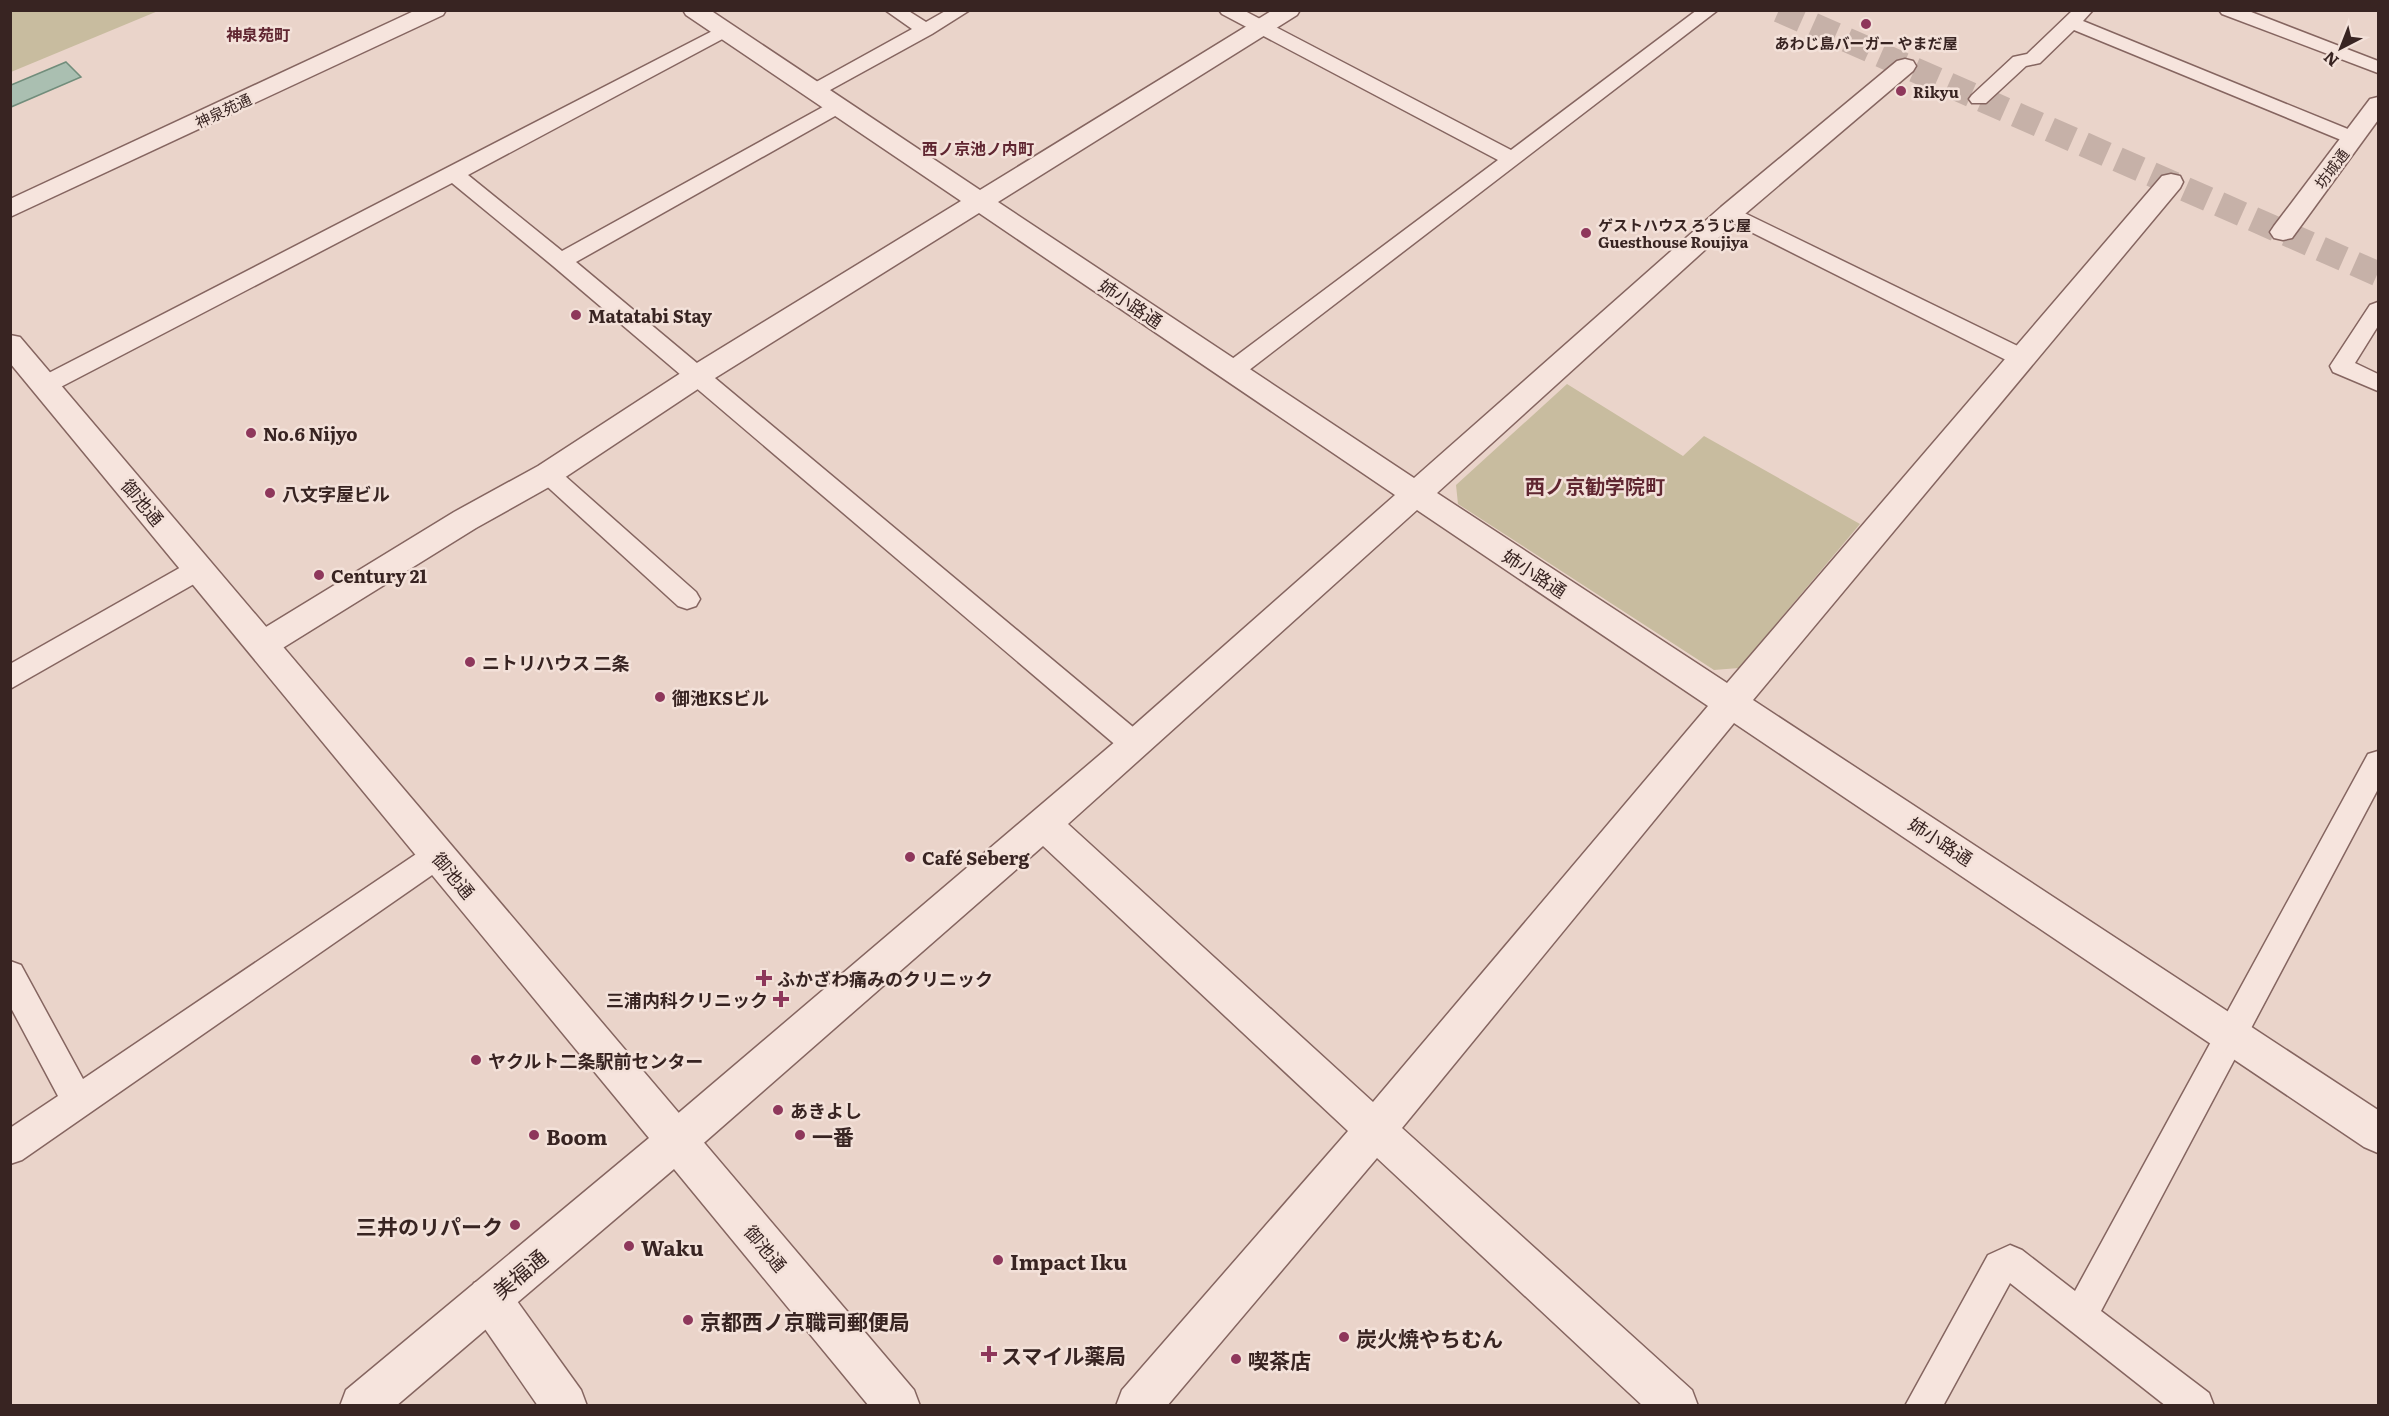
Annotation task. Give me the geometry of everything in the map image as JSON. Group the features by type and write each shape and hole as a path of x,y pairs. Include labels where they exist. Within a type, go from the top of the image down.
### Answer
{"street":[{"name":"神泉苑通","path":"10,209 435,10"},
{"name":"姉小路通","path":"694,10 1416,494 2379,1133"},
{"path":"262,645 465,520 548,474 697,376 1289,10"},
{"name":"美福通","path":"362,1406 676,1141 1135,745 1730,213 1905,66"},
{"name":"坊城通","path":"2283,231 2379,104"},
{"path":"1138,1406 1375,1130 1731,702 2171,182"},
{"name":"御池通","path":"10,344 898,1406"},
{"path":"1043,824 1677,1406"},
{"path":"489,1298 565,1406"}],"lane":[{"path":"894,10 926,30"},
{"path":"561,261 826,99 926,30 961,10"},
{"path":"1228,10 1512,159"},
{"path":"1232,371 1709,10"},
{"path":"2228,10 2379,67"},
{"path":"1979,99 2020,61 2032,59 2078,17 2353,138"},
{"path":"45,385 454,174 724,31"},
{"path":"454,174 561,261 1135,745"},
{"path":"1730,213 2022,358"},
{"path":"2379,310 2341,366 2379,383"},
{"path":"548,474 687,599"},
{"path":"10,678 199,569"},
{"path":"2080,1316 2379,763"},
{"path":"10,1148 438,855"},
{"path":"10,975 78,1101"},
{"path":"1923,1406 2000,1267 2010,1262 2196,1406"}],"shaded area":[{"path":"11,10 158,10 158,11 11,72"},
{"path":"66,62 81,77 11,107 11,85"},
{"path":"1567,384 1683,456 1704,436 1860,524 1739,668 1714,670 1458,504 1456,485"}],"tunnel":[{"path":"1779,10 2378,274"}],"place":[{"name":"あわじ島バーガー やまだ屋","path":"1866,24"},
{"name":"Rikyu","path":"1901,91"},
{"name":"ゲストハウス ろうじ屋 Guesthouse Roujiya","path":"1586,233"},
{"name":"Matatabi Stay","path":"576,315"},
{"name":"No.6 Nijyo","path":"251,433"},
{"name":"八文字屋ビル","path":"270,493"},
{"name":"Century 21","path":"319,575"},
{"name":"ニトリハウス 二条","path":"470,662"},
{"name":"御池KSビル","path":"660,697"},
{"name":"Café Seberg","path":"910,857"},
{"name":"ふかざわ痛みのクリニック","path":"764,978"},
{"name":"三浦内科クリニック","path":"781,999"},
{"name":"ヤクルト二条駅前センター","path":"476,1060"},
{"name":"あきよし","path":"778,1110"},
{"name":"Boom","path":"534,1135"},
{"name":"一番","path":"800,1135"},
{"name":"三井のリパーク","path":"515,1225"},
{"name":"Waku","path":"629,1246"},
{"name":"Impact Iku","path":"998,1260"},
{"name":"京都西ノ京職司郵便局","path":"688,1320"},
{"name":"炭火焼やちむん","path":"1344,1337"},
{"name":"スマイル薬局","path":"989,1354"},
{"name":"喫茶店","path":"1236,1359"}],"district":[{"name":"神泉苑町","path":"258,34"},
{"name":"西ノ京池ノ内町","path":"978,148"},
{"name":"西ノ京勧学院町","path":"1595,485"}]}
